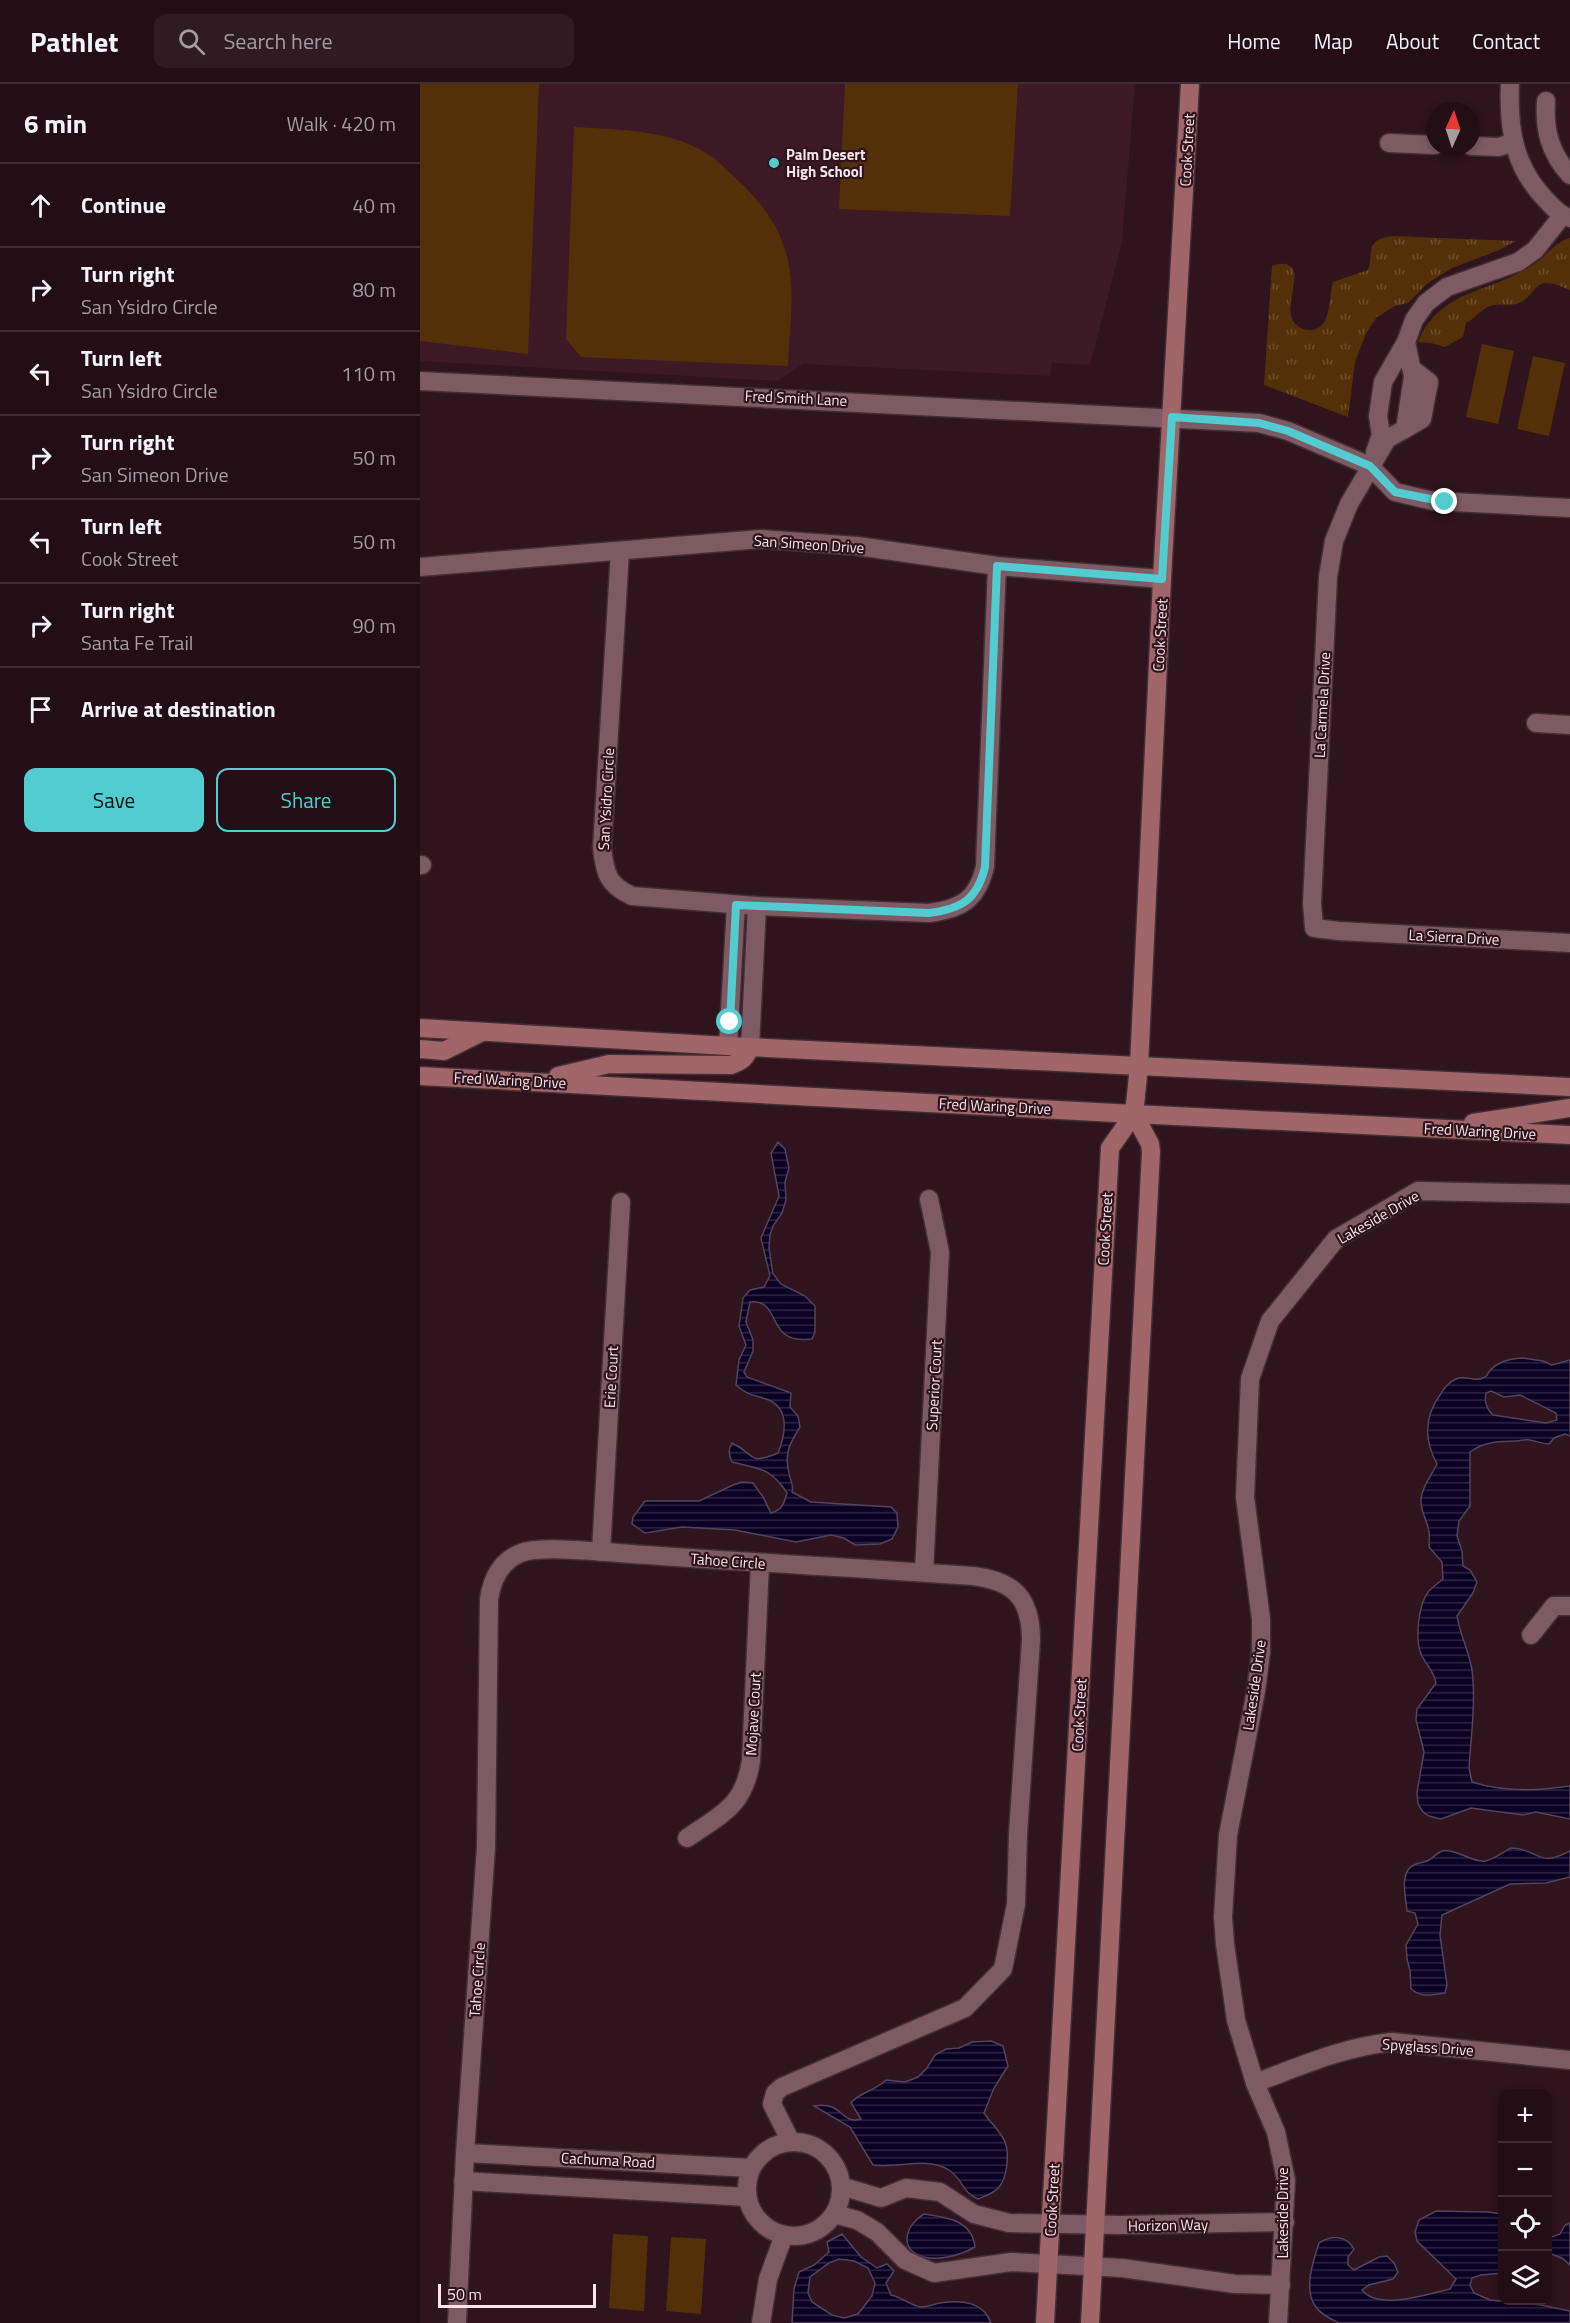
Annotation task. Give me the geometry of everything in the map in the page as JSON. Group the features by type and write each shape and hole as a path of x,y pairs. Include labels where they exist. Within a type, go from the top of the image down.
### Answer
{"main road":[{"name":"Cook Street","path":"1045,2323 1110,1148 1134,1114 1139,1066 1162,579 1190,84"},
{"path":"420,1028 728,1046 1570,1087"},
{"path":"420,1049 444,1051 483,1032"},
{"path":"537,1081 609,1064 731,1065 747,1056 750,1047"},
{"name":"Fred Waring Drive","path":"420,1076 1570,1135"},
{"path":"1436,1129 1570,1108"},
{"path":"1090,2323 1151,1152 1150,1144 1134,1114"}],"street":[{"path":"1510,84 1509,116 1514,142 1524,168 1537,190 1566,217"},
{"path":"1546,101 1545,123 1548,138 1555,156 1570,175"},
{"path":"1480,146 1499,147 1514,142"},
{"path":"1389,143 1426,145"},
{"name":"La Carmela Drive","path":"1370,466 1381,435 1378,416 1383,382 1406,342 1414,320 1426,303 1447,287 1518,262 1535,250 1566,217"},
{"name":"La Carmela Drive","path":"1339,931 1314,928 1312,903 1328,577 1334,541 1349,504 1387,439 1405,429 1413,376 1406,342"},
{"name":"Fred Smith Lane","path":"420,381 1259,423 1288,431 1370,466"},
{"path":"1370,466 1395,492 1433,501 1570,508"},
{"name":"San Simeon Drive","path":"420,567 760,538 856,546 997,566 1162,579"},
{"name":"San Ysidro Circle","path":"620,551 602,848 604,868 611,882 619,890 632,896 736,905 929,913 945,911 973,897 981,885 985,867 997,566"},
{"path":"1536,723 1570,725"},
{"path":"728,1046 736,905"},
{"path":"750,1047 757,906"},
{"name":"La Sierra Drive","path":"1339,931 1570,943"},
{"name":"Lakeside Drive","path":"1278,2323 1286,2180 1276,2132 1255,2083 1236,2020 1227,1964 1223,1917 1228,1835 1256,1691 1261,1652 1261,1619 1245,1497 1250,1379 1270,1321 1336,1239 1418,1191 1570,1194"},
{"name":"Superior Court","path":"924,1572 940,1252 929,1199"},
{"name":"Erie Court","path":"601,1552 621,1202"},
{"name":"Tahoe Circle","path":"457,2323 463,2181 486,1847 489,1599 491,1584 502,1566 522,1552 535,1550 601,1552 973,1576 1004,1582 1022,1600 1031,1622 1016,1904 1003,1969 965,2008 782,2087 775,2093 772,2104 791,2142"},
{"name":"Mojave Court","path":"687,1838 738,1800 748,1781 751,1761 760,1563"},
{"path":"1531,1635 1554,1606 1570,1606"},
{"name":"Spyglass Drive","path":"1255,2083 1338,2052 1363,2045 1392,2042 1570,2060"},
{"path":"791,2142 809,2145 825,2154 836,2168 841,2186 840,2198 834,2214 815,2230 803,2235 784,2235 767,2228 760,2222 747,2198 748,2177 759,2156 771,2148 791,2142"},
{"name":"Cachuma Road","path":"465,2152 751,2168"},
{"name":"Cachuma Road","path":"463,2181 747,2198"},
{"name":"Horizon Way","path":"841,2186 881,2198 906,2188 940,2192 974,2214 1009,2223 1094,2226 1285,2222"},
{"path":"834,2214 858,2220 877,2232 905,2260 934,2273 1011,2262 1122,2268 1235,2284 1281,2285"},
{"path":"761,2323 768,2279 784,2235"}],"shaded area":[{"name":"Palm Desert High School","path":"420,84 1135,84 1122,242 1090,365 1052,363 1050,376 803,364 778,381 420,361"},
{"path":"778,1142 785,1149 789,1168 785,1182 786,1200 770,1235 769,1248 773,1274 781,1284 805,1296 815,1306 815,1332 812,1339 788,1336 777,1325 766,1306 750,1302 746,1322 753,1340 753,1351 744,1372 747,1377 791,1393 790,1407 798,1416 800,1427 788,1454 792,1492 811,1502 891,1507 897,1513 898,1527 892,1539 880,1544 855,1545 844,1538 831,1535 796,1542 735,1530 682,1527 645,1533 632,1524 633,1517 645,1501 699,1501 742,1482 753,1483 771,1513 780,1508 785,1500 787,1493 775,1478 763,1470 732,1462 729,1452 732,1443 752,1457 768,1457 778,1453 783,1437 784,1422 779,1408 774,1403 746,1392 736,1385 739,1360 746,1345 739,1326 743,1298 750,1290 764,1287 770,1276 761,1238 779,1196 771,1153"},
{"path":"1522,1358 1543,1361 1552,1365 1570,1360 1570,1436 1565,1434 1554,1438 1549,1444 1528,1440 1503,1441 1481,1446 1470,1452 1470,1506 1459,1521 1457,1536 1462,1551 1463,1566 1470,1570 1477,1582 1473,1593 1457,1616 1471,1663 1474,1694 1469,1768 1472,1782 1496,1788 1533,1790 1570,1786 1570,1819 1536,1812 1523,1815 1471,1808 1441,1819 1423,1812 1418,1804 1417,1792 1424,1752 1416,1720 1417,1709 1436,1683 1419,1648 1419,1622 1425,1597 1443,1579 1442,1562 1429,1547 1428,1528 1421,1504 1423,1490 1437,1464 1428,1437 1429,1420 1435,1403 1451,1382 1459,1378 1483,1378 1500,1363","holes":["1491,1391 1504,1397 1520,1395 1556,1413 1557,1420 1546,1423 1493,1415 1485,1399 1486,1393"]},
{"path":"1511,1848 1528,1851 1544,1858 1559,1856 1570,1851 1570,1877 1546,1883 1510,1884 1442,1915 1440,1935 1447,1985 1445,1993 1427,1995 1415,1992 1411,1989 1406,1945 1418,1924 1415,1913 1407,1911 1404,1884 1410,1867 1427,1861 1443,1851 1486,1861"},
{"path":"991,2041 1003,2046 1008,2066 994,2088 984,2113 1004,2141 1007,2161 1006,2173 999,2187 978,2199 968,2193 954,2174 940,2166 922,2163 873,2165 850,2127 814,2106 824,2105 837,2109 849,2119 861,2119 851,2103 886,2080 905,2082 918,2077 935,2055 946,2049 959,2048 972,2042"},
{"path":"1436,2211 1498,2213 1498,2273 1472,2278 1470,2285 1474,2293 1498,2301 1498,2305 1541,2305 1570,2311 1570,2323 1339,2323 1318,2310 1310,2293 1312,2267 1319,2243 1334,2238 1343,2239 1351,2244 1354,2249 1348,2257 1348,2265 1354,2270 1379,2257 1387,2256 1394,2263 1398,2272 1393,2279 1369,2285 1362,2290 1370,2296 1391,2300 1404,2299 1450,2289 1456,2279 1417,2241 1415,2232 1419,2220"},
{"path":"924,2214 949,2219 963,2225 973,2238 975,2247 943,2258 930,2258 916,2254 910,2249 907,2237 912,2224"},
{"path":"1570,2223 1570,2265 1562,2258 1552,2254 1552,2237 1560,2234 1565,2225"},
{"path":"842,2234 861,2257 877,2268 887,2264 894,2271 886,2283 891,2295 921,2307 963,2302 983,2310 991,2323 792,2323 794,2289 799,2272 814,2265 829,2252 827,2242","holes":["839,2259 854,2261 868,2268 875,2283 872,2296 858,2314 844,2318 832,2315 812,2302 808,2293 810,2277 829,2263"]}],"green space":[{"path":"420,84 539,84 528,354 420,341"},
{"path":"845,84 1018,84 1010,216 839,209"},
{"path":"574,127 666,136 700,149 715,159 745,187 776,228 787,257 792,297 788,366 581,357 566,339"},
{"path":"1390,237 1516,241 1452,268 1428,283 1408,303 1395,306 1377,317 1366,333 1355,362 1348,417 1264,385 1272,266 1286,264 1293,269 1290,310 1292,317 1295,324 1301,328 1313,330 1324,322 1333,282 1368,270 1371,250 1378,240"},
{"path":"1570,238 1570,290 1547,283 1539,285 1518,303 1485,308 1466,323 1463,337 1445,347 1418,342 1439,312 1453,302 1517,274 1533,265 1559,243"},
{"path":"1482,344 1514,351 1498,424 1466,417"},
{"path":"1533,356 1565,363 1549,436 1517,429"},
{"path":"613,2234 648,2236 644,2311 609,2308"},
{"path":"671,2237 706,2239 701,2314 666,2311"}],"place":[{"name":"Palm Desert High School","path":"774,163"}],"route":[{"path":"730,1022 736,905 929,913 945,911 973,897 981,885 985,867 997,566 1162,579 1172,417 1259,423 1288,431 1370,466 1395,492 1445,502"}]}
